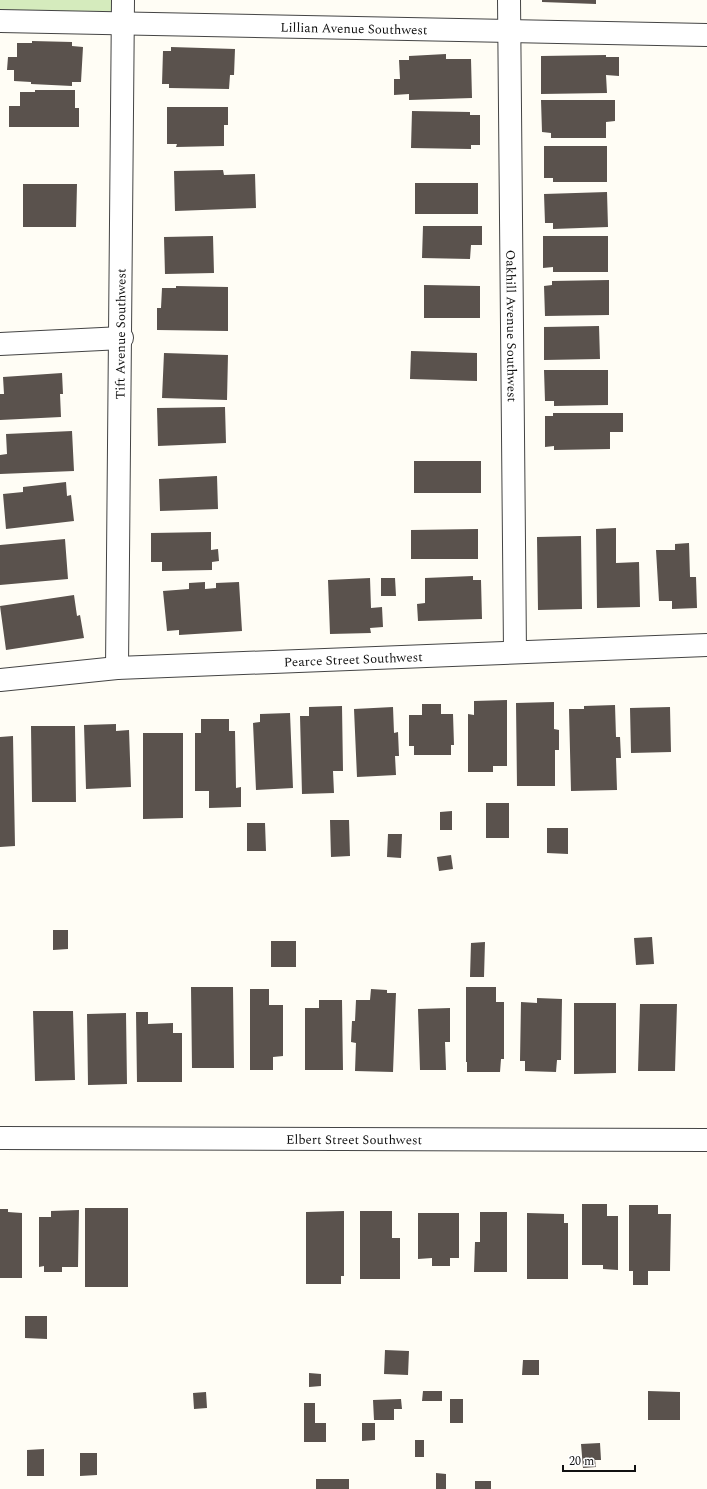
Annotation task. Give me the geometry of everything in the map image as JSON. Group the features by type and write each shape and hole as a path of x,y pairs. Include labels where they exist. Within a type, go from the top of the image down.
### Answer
{"street":[{"name":"Tift Avenue Southwest","path":"117,668 122,338 123,0"},
{"name":"Oakhill Avenue Southwest","path":"509,0 515,652"},
{"name":"Lillian Avenue Southwest","path":"0,21 707,35"},
{"path":"0,344 122,338"},
{"name":"Pearce Street Southwest","path":"0,680 117,668 707,645"},
{"name":"Elbert Street Southwest","path":"0,1138 707,1140"}],"green space":[{"path":"0,0 123,0 123,24 0,21"}],"building":[{"path":"542,0 596,0 596,4 542,2"},
{"path":"32,41 72,42 72,46 83,47 81,82 72,82 72,86 31,84 31,82 14,81 14,70 7,70 8,57 17,57 17,43 32,43"},
{"path":"171,47 235,49 234,75 230,75 229,89 169,88 169,84 162,84 163,51 171,51"},
{"path":"446,54 446,59 471,59 472,98 409,100 409,94 394,95 394,79 400,79 399,60 409,60 409,56"},
{"path":"606,55 606,57 619,57 619,76 606,75 607,93 541,94 541,56"},
{"path":"35,90 75,90 75,108 79,108 79,127 9,127 9,106 20,106 20,92 35,92"},
{"path":"541,100 615,100 615,121 606,122 606,138 551,138 551,133 542,132"},
{"path":"167,107 228,107 228,125 224,125 224,146 176,147 177,144 167,144"},
{"path":"412,111 470,112 470,115 480,115 480,145 471,145 471,149 411,148"},
{"path":"544,146 607,146 607,182 553,182 553,178 544,178"},
{"path":"223,170 224,175 255,174 256,208 175,211 174,171"},
{"path":"415,183 478,183 478,214 415,214"},
{"path":"23,184 77,184 76,227 23,227"},
{"path":"607,192 608,227 553,229 553,223 545,223 544,194"},
{"path":"423,226 482,226 482,245 471,245 470,259 422,258"},
{"path":"213,236 214,273 165,274 164,237"},
{"path":"543,236 608,236 608,272 553,272 553,267 543,268"},
{"path":"609,280 609,315 545,316 544,286 552,285 552,281"},
{"path":"424,285 480,286 480,318 424,318"},
{"path":"176,286 228,287 228,331 157,330 157,308 161,308 162,288 176,288"},
{"path":"599,326 600,359 544,360 544,327"},
{"path":"411,351 477,353 477,381 410,379"},
{"path":"164,353 228,355 227,400 162,398"},
{"path":"544,370 608,370 608,405 554,406 554,401 545,401"},
{"path":"62,373 63,394 60,394 61,417 0,420 0,394 4,394 3,377"},
{"path":"225,407 226,443 158,446 157,408"},
{"path":"553,413 623,413 623,432 610,432 610,449 554,450 554,446 545,447 545,416 553,416"},
{"path":"72,431 74,471 0,474 0,455 7,454 6,434"},
{"path":"414,461 481,461 481,493 414,493"},
{"path":"217,476 218,509 160,511 159,479"},
{"path":"66,482 67,496 71,495 74,521 6,529 3,494 23,492 23,487"},
{"path":"616,528 616,563 639,562 640,607 597,608 596,529"},
{"path":"478,529 478,559 411,559 411,530"},
{"path":"211,532 211,550 218,549 219,561 212,562 212,570 162,571 162,562 151,562 151,533"},
{"path":"581,536 582,609 538,610 537,537"},
{"path":"65,539 68,579 0,585 0,545"},
{"path":"689,543 690,577 696,577 697,608 672,609 672,601 659,601 656,550 675,550 675,544"},
{"path":"473,576 473,580 481,580 482,619 418,621 417,604 425,603 425,578"},
{"path":"370,578 371,608 382,607 383,627 370,628 371,633 330,634 328,580"},
{"path":"381,578 395,578 396,596 381,596"},
{"path":"205,582 205,589 216,588 216,583 239,582 242,631 179,635 179,630 167,631 163,591 189,589 189,583"},
{"path":"74,595 77,616 80,615 84,638 6,650 0,606"},
{"path":"507,700 507,766 493,766 493,772 468,772 468,714 474,715 474,701"},
{"path":"554,702 554,729 559,730 559,750 555,750 555,786 517,786 516,703"},
{"path":"422,704 441,704 441,714 453,714 454,745 451,745 451,755 414,755 414,746 409,746 409,715 422,715"},
{"path":"615,705 616,737 620,737 621,758 616,758 617,790 571,791 569,709 584,709 584,706"},
{"path":"342,706 343,771 333,771 334,793 302,794 300,716 309,716 309,707"},
{"path":"393,707 394,733 398,732 399,756 395,756 396,775 357,777 354,709"},
{"path":"670,707 671,752 631,753 630,708"},
{"path":"290,713 293,788 256,790 253,723 260,722 260,714"},
{"path":"201,719 229,719 229,731 235,731 236,788 241,787 241,807 209,808 209,791 195,791 195,733 201,733"},
{"path":"116,724 116,731 129,730 131,787 86,789 84,725"},
{"path":"31,726 75,726 76,802 32,802"},
{"path":"143,733 183,733 183,818 143,819"},
{"path":"13,736 15,846 0,847 0,737"},
{"path":"486,803 509,803 509,838 486,838"},
{"path":"452,811 452,830 440,830 440,812"},
{"path":"330,820 349,820 350,856 331,857"},
{"path":"247,823 265,823 266,851 247,851"},
{"path":"547,828 568,828 568,854 547,853"},
{"path":"388,834 402,834 401,858 387,857"},
{"path":"451,855 453,869 439,871 437,857"},
{"path":"53,930 68,930 68,949 53,950"},
{"path":"652,937 654,964 636,965 634,938"},
{"path":"271,941 296,941 296,967 271,967"},
{"path":"485,942 484,977 470,977 471,943"},
{"path":"191,987 233,987 234,1068 192,1068"},
{"path":"466,987 496,987 496,1002 504,1002 504,1059 501,1059 500,1072 467,1072"},
{"path":"250,989 269,989 269,1005 283,1005 283,1056 273,1057 273,1070 250,1070"},
{"path":"371,989 387,990 387,993 396,993 393,1072 355,1071 356,1043 351,1042 352,1021 355,1021 356,1000 370,1000"},
{"path":"537,998 562,999 561,1060 557,1060 556,1072 525,1071 525,1061 520,1061 521,1002 537,1003"},
{"path":"319,1000 342,1000 343,1070 305,1070 305,1008 319,1008"},
{"path":"574,1003 616,1003 616,1073 574,1074"},
{"path":"640,1004 677,1004 675,1071 638,1071"},
{"path":"450,1008 450,1042 445,1042 446,1070 420,1070 418,1009"},
{"path":"33,1011 73,1011 75,1080 35,1081"},
{"path":"136,1012 148,1012 148,1024 173,1023 173,1033 182,1033 182,1082 137,1082"},
{"path":"126,1013 127,1084 88,1085 87,1014"},
{"path":"582,1204 607,1204 607,1216 618,1216 618,1270 603,1269 603,1265 582,1265"},
{"path":"629,1205 658,1205 658,1214 671,1214 670,1271 648,1271 648,1285 633,1285 633,1271 629,1271"},
{"path":"85,1208 128,1208 128,1287 85,1287"},
{"path":"0,1209 8,1209 8,1212 22,1213 22,1278 0,1278"},
{"path":"79,1210 78,1267 62,1267 62,1272 44,1272 44,1266 39,1267 39,1217 51,1217 51,1211"},
{"path":"344,1211 344,1276 341,1276 341,1284 306,1284 306,1212"},
{"path":"360,1211 392,1211 392,1238 400,1238 400,1279 360,1279"},
{"path":"480,1212 507,1212 507,1272 474,1272 475,1242 480,1242"},
{"path":"418,1213 459,1213 459,1258 450,1258 450,1266 432,1266 432,1258 418,1259"},
{"path":"527,1213 564,1214 564,1223 568,1223 568,1279 527,1279"},
{"path":"25,1316 47,1316 47,1339 25,1338"},
{"path":"385,1350 409,1351 408,1375 384,1374"},
{"path":"523,1360 539,1360 539,1375 522,1375"},
{"path":"309,1373 321,1374 321,1386 309,1387"},
{"path":"423,1391 442,1391 442,1401 422,1401"},
{"path":"648,1391 680,1392 680,1420 648,1420"},
{"path":"206,1392 207,1408 194,1409 193,1393"},
{"path":"401,1399 402,1409 394,1409 394,1420 374,1420 373,1400"},
{"path":"450,1399 463,1399 463,1423 450,1423"},
{"path":"304,1403 315,1403 315,1423 326,1423 326,1442 304,1442"},
{"path":"362,1423 375,1423 375,1440 362,1441"},
{"path":"415,1440 424,1440 424,1457 415,1457"},
{"path":"600,1443 601,1460 595,1460 596,1467 583,1468 581,1444"},
{"path":"44,1449 44,1476 27,1476 27,1450"},
{"path":"80,1453 97,1453 97,1475 80,1476"},
{"path":"436,1473 446,1474 446,1489 436,1489"},
{"path":"316,1479 349,1479 349,1489 316,1489"},
{"path":"475,1481 491,1481 491,1489 475,1489"}]}
